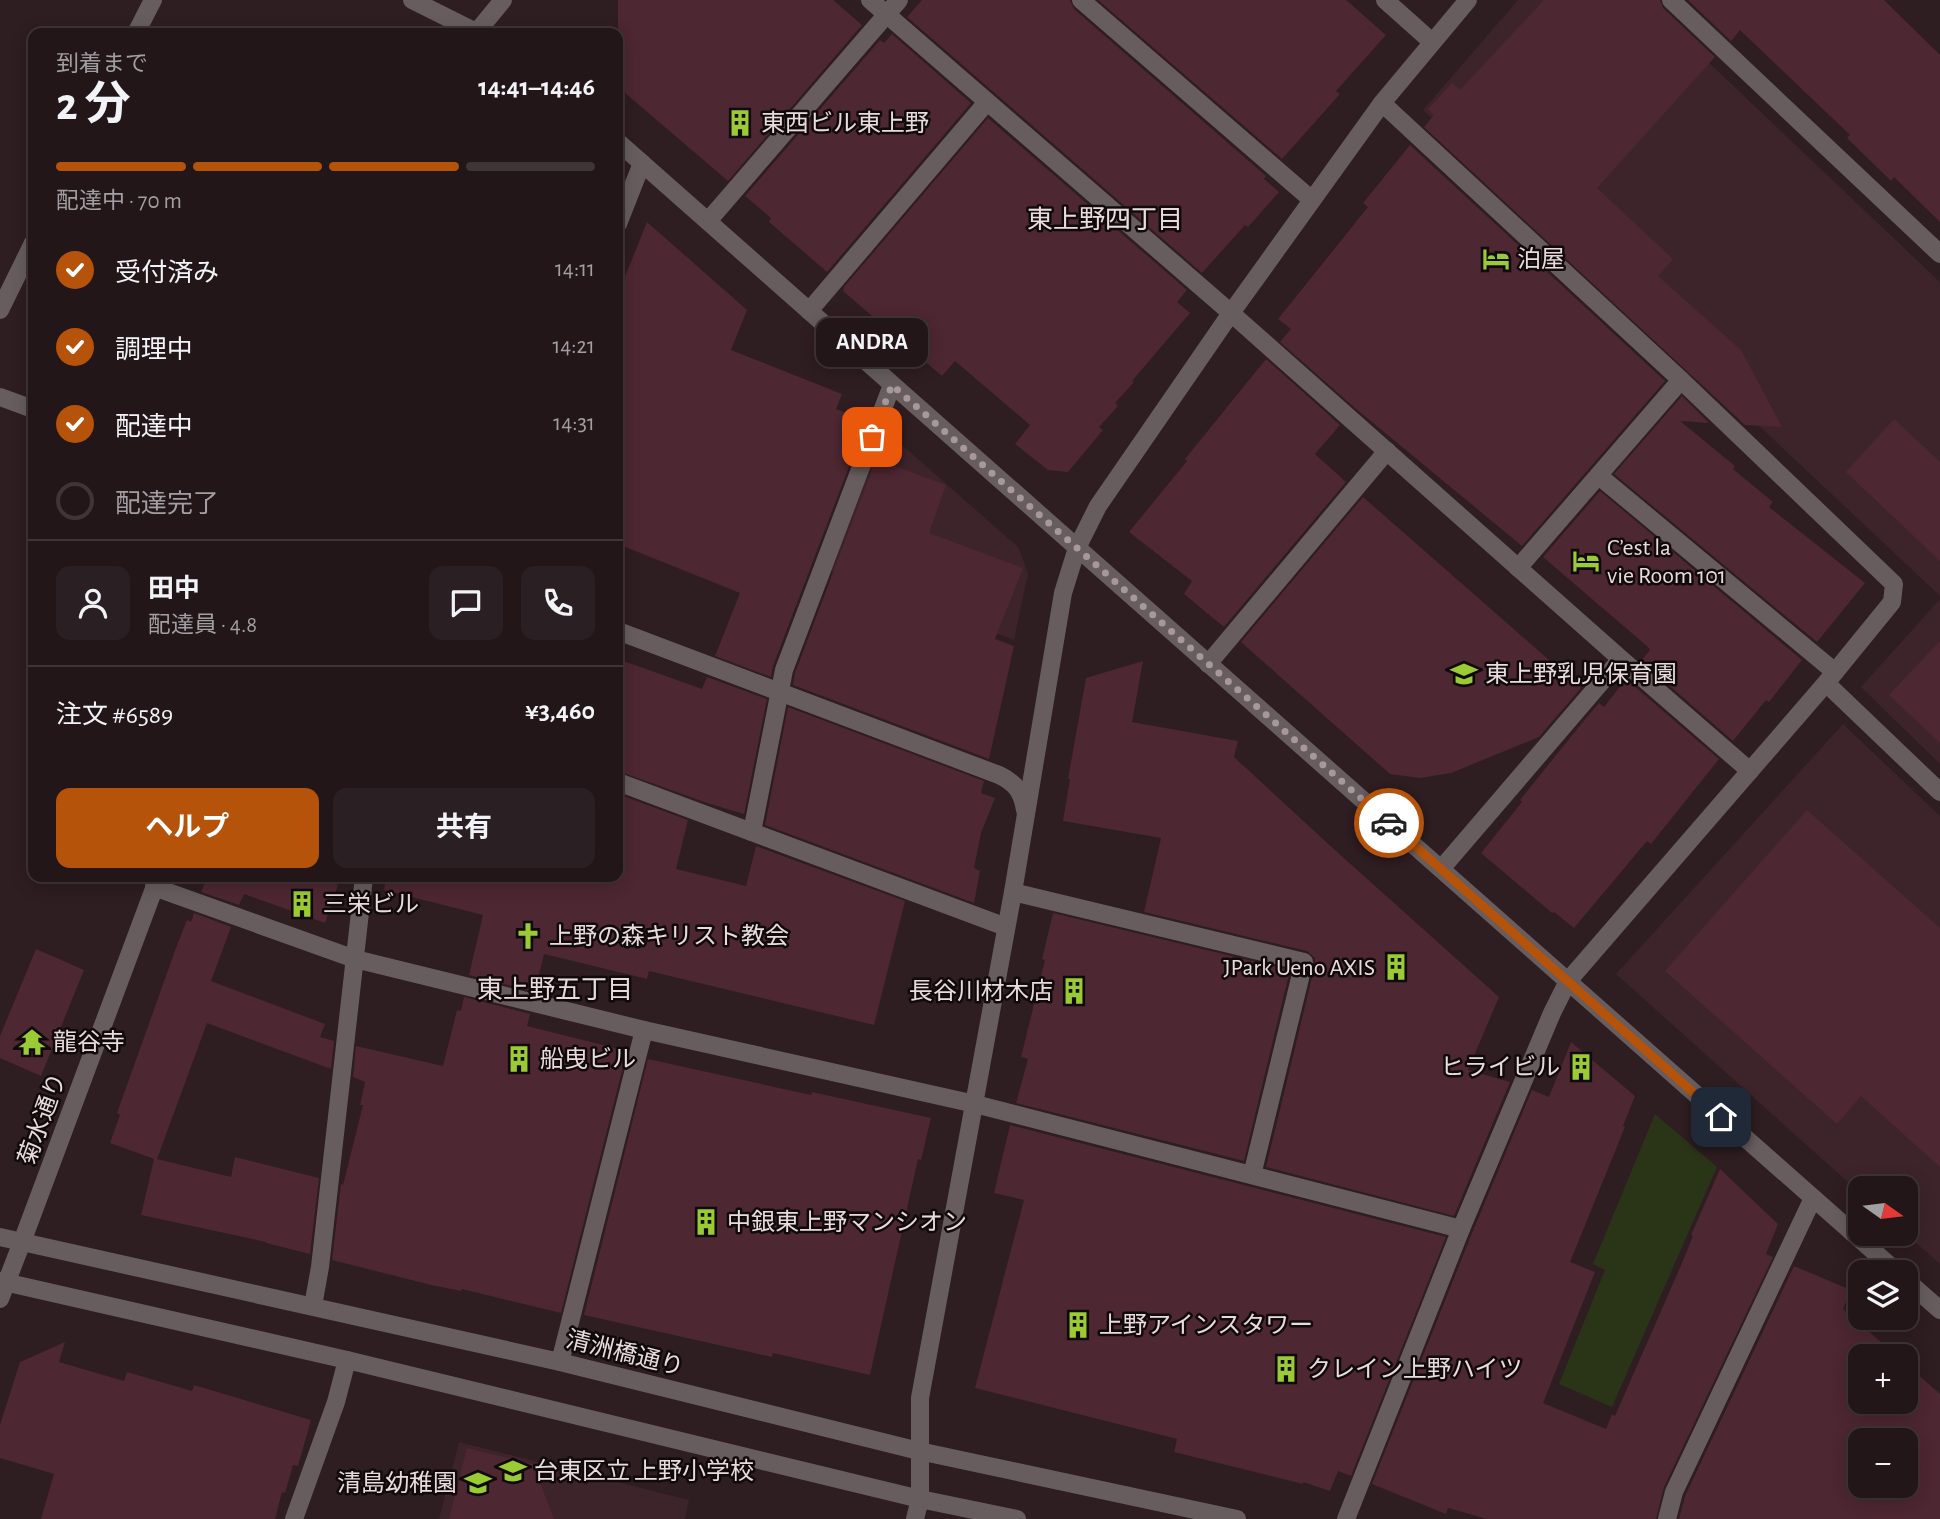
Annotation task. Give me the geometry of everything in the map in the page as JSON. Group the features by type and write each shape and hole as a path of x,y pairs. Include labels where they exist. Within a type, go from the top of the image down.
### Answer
{"street":[{"path":"139,28 153,0"},
{"path":"412,0 467,28"},
{"path":"481,28 503,0"},
{"path":"870,0 1231,313 1750,771"},
{"path":"708,221 899,0"},
{"path":"1081,0 1312,200"},
{"path":"1385,0 1432,42"},
{"path":"915,1519 920,1499 920,1398 1013,892 1063,593 1077,548 1098,506 1231,313 1382,103 1468,0"},
{"path":"1671,0 1940,254"},
{"path":"809,311 987,102"},
{"path":"1346,1519 1461,1229 1568,981 1830,678 1892,602 1894,584 1681,380 1382,103"},
{"path":"623,146 1883,1260"},
{"path":"623,211 642,163"},
{"path":"0,310 28,253"},
{"path":"1518,568 1681,380"},
{"path":"752,832 784,670 892,385"},
{"path":"0,397 28,407"},
{"path":"1208,664 1387,451"},
{"path":"1599,476 1830,678 1940,792"},
{"path":"623,633 1009,779 1018,787 1023,797 1026,814"},
{"path":"1441,869 1620,659"},
{"path":"623,784 1006,927"},
{"path":"156,882 355,959 644,1030 975,1104 1461,1229"},
{"name":"菊水通り","path":"2,1287 22,1242 156,882"},
{"path":"313,1306 320,1267 363,882"},
{"path":"1013,892 1304,961 1252,1175"},
{"path":"560,1362 644,1030"},
{"path":"1667,1519 1674,1492 1813,1198"},
{"name":"清洲橋通り","path":"0,1237 560,1362 919,1451 1237,1519"},
{"path":"2,1287 347,1360 920,1499 1017,1519"},
{"path":"1918,1291 1940,1310"},
{"path":"294,1519 336,1402 347,1360"}],"shaded area":[{"path":"1518,0 1643,0 1940,282 1940,596 1423,110"},
{"path":"884,429 1019,548 1028,574 1014,640 831,571"},
{"path":"1940,599 1940,764 1861,687"},
{"path":"1843,724 1940,816 1940,1264 1918,1245 1918,1176 1848,1176 1848,1182 1616,974"},
{"name":"台東区立 上野小学校","path":"459,1442 689,1500 685,1519 439,1519"}],"green space":[{"path":"1655,1114 1717,1167 1612,1407 1559,1384 1605,1270 1593,1264"}],"building":[{"path":"618,0 833,0 862,25 728,181 623,91 623,28 618,28"},
{"path":"922,0 1070,0 1074,9 1266,176 1264,179 1279,192 1202,273 907,17"},
{"path":"1098,0 1346,0 1386,35 1336,91 1340,94 1282,159"},
{"path":"1544,0 1660,0 1663,8 1715,57 1597,188 1673,259 1658,276 1741,350 1782,427 1745,425 1424,127 1434,115 1428,109 1452,83 1460,90"},
{"path":"1688,0 1884,0 1940,55 1940,222 1894,177 1891,181 1847,138 1850,135 1740,30 1731,41"},
{"path":"892,34 971,103 827,272 769,222 771,218 745,196 880,40 884,43"},
{"path":"988,118 1187,290 1177,302 1190,313 1115,403 1118,406 1099,427 1103,430 1068,472 1048,470 1015,444 1030,425 955,361 942,376 843,291"},
{"path":"1410,145 1665,381 1522,546 1355,408 1280,342 1291,329 1278,319 1368,207 1363,203"},
{"path":"647,222 747,310 731,350 842,394 836,409 861,419 849,449 855,451 771,677 715,656 740,593 623,546 623,282"},
{"path":"1266,359 1340,425 1315,454 1346,482 1224,627 1184,594 1192,581 1129,532"},
{"path":"1682,396 1709,423 1680,421 1735,466 1733,469 1773,502 1769,507 1865,583 1817,642 1614,474"},
{"path":"1894,419 1940,462 1940,561 1846,472"},
{"path":"876,459 946,485 929,533 1023,568 995,639 1014,646 989,759 793,685 795,673"},
{"path":"1600,491 1802,660 1769,702 1766,700 1733,741 1641,661 1650,650 1648,647 1543,557"},
{"path":"1363,497 1581,688 1539,737 1451,773 1420,778 1390,774 1241,642"},
{"path":"1940,641 1940,743 1889,695"},
{"path":"623,661 702,689 707,677 767,699 744,814 623,773"},
{"path":"1143,661 1132,722 1238,741 1234,757 1499,997 1468,1070 1510,1082 1454,1216 1266,1167 1315,958 1307,951 1144,912 1161,838 1063,821 1086,678"},
{"path":"1626,679 1719,759 1651,844 1647,841 1574,928 1552,913 1481,853 1585,719 1599,703 1604,707"},
{"path":"788,707 984,781 981,793 995,798 981,833 974,868 980,871 974,903 765,825"},
{"path":"623,796 688,820 676,869 746,886 756,846 905,901 874,1025 649,971 647,979 544,954 535,992 469,975 483,915 384,890 385,882 623,882"},
{"path":"1807,810 1940,928 1940,1167 1861,1096 1837,1124 1665,971"},
{"name":"三栄ビル","path":"205,882 330,882 338,885 325,923 244,894 239,905 201,892"},
{"path":"194,913 231,927 211,981 325,1024 320,1037 334,1041 331,1069 207,1023 157,1159 231,1177 235,1157 319,1178 310,1254 141,1215 154,1159 110,1143 120,1115 117,1113 176,948 187,920 191,922"},
{"path":"1053,913 1290,970 1244,1161 1016,1103 1028,1059 1021,1057 1045,960 1042,959"},
{"path":"36,949 84,970 41,1076 0,1058 0,1036"},
{"path":"464,997 530,1014 527,1026 627,1051 561,1313 332,1260 341,1184 343,1185 363,1105 360,1105 365,1082 353,1077 356,1046 443,1066 457,1010 461,1011"},
{"path":"1571,1042 1635,1096 1570,1262 1595,1272 1543,1403 1606,1429 1612,1414 1615,1416 1720,1169 1778,1224 1766,1254 1773,1257 1664,1487 1656,1519 1487,1519 1448,1508 1446,1514 1372,1484 1532,1090 1549,1097"},
{"name":"中銀東上野マンシオン","path":"648,1059 931,1118 921,1160 918,1159 870,1375 773,1353 772,1357 584,1315"},
{"path":"1010,1125 1446,1237 1351,1476 1338,1471 1330,1491 1303,1482 1174,1452 1177,1439 975,1388 1024,1200 994,1193"},
{"path":"1794,1266 1848,1289 1843,1309 1848,1313 1848,1330 1867,1330 1883,1344 1848,1344 1848,1414 1918,1414 1918,1375 1940,1394 1940,1519 1679,1519 1685,1496"},
{"path":"65,1342 59,1362 124,1381 127,1372 192,1391 194,1385 311,1420 298,1466 293,1465 275,1519 41,1519 54,1474 0,1458 0,1425 20,1362"},
{"path":"467,1448 533,1464 554,1519 449,1519"}],"way so far":[{"path":"872,437 892,385 1389,823"}],"place":[{"name":"東西ビル東上野","path":"740,123"},
{"name":"泊屋","path":"1496,259"},
{"name":"ANDRA","path":"872,437"},
{"name":"C’est la vie Room 101","path":"1586,561"},
{"name":"東上野乳児保育園","path":"1464,674"},
{"name":"三栄ビル","path":"302,904"},
{"name":"上野の森キリスト教会","path":"528,936"},
{"name":"JPark Ueno AXIS","path":"1396,967"},
{"name":"長谷川材木店","path":"1074,991"},
{"name":"龍谷寺","path":"32,1042"},
{"name":"船曳ビル","path":"519,1059"},
{"name":"ヒライビル","path":"1581,1067"},
{"name":"中銀東上野マンシオン","path":"706,1222"},
{"name":"上野アインスタワー","path":"1078,1325"},
{"name":"クレイン上野ハイツ","path":"1286,1369"},
{"name":"台東区立 上野小学校","path":"513,1471"},
{"name":"清島幼稚園","path":"478,1483"}],"district":[{"name":"東上野四丁目","path":"1105,219"},
{"name":"東上野五丁目","path":"555,989"}],"route":[{"path":"1389,823 1721,1117"}]}
